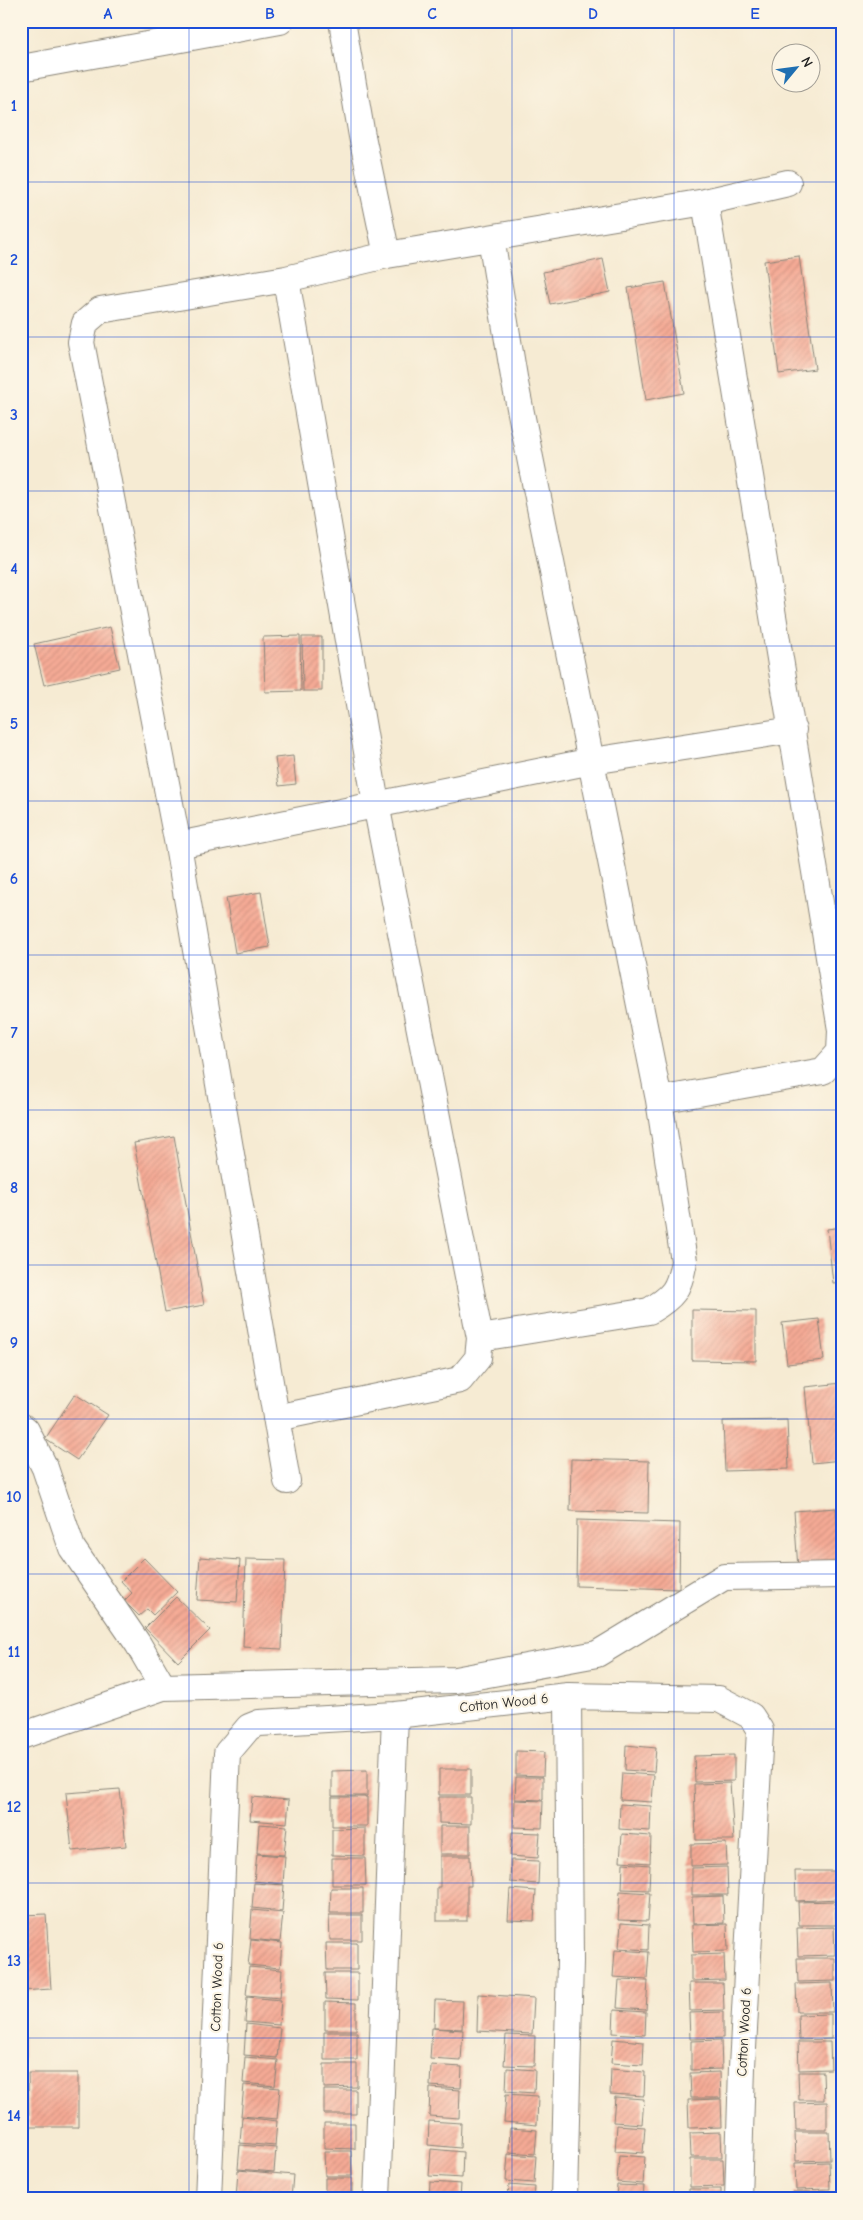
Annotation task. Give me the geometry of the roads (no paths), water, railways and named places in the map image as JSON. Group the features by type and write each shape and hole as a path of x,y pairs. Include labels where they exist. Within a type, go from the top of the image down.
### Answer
{"street":[{"path":"21,68 280,21"},
{"path":"342,21 362,136 387,255"},
{"path":"287,1481 178,845 81,342 85,323 100,310 286,279 387,255 705,202 788,183"},
{"path":"659,1100 823,1071 840,1052 842,1030 705,202"},
{"path":"480,1338 649,1311 665,1302 680,1282 684,1261 659,1100 515,383 492,238"},
{"path":"276,1418 460,1380 478,1358 480,1338 376,804 286,279"},
{"path":"178,845 592,761 793,730"},
{"path":"21,1426 26,1430 45,1468 72,1548 138,1644 163,1687"},
{"path":"21,1736 163,1687 455,1680 597,1654 724,1577 842,1575"},
{"path":"564,2199 570,1961 568,1696"},
{"name":"Cotton Wood 6","path":"208,2199 227,1753 249,1727 259,1723 395,1715 568,1696 719,1699 751,1716 760,1730 742,2067 738,2199"},
{"path":"377,2199 395,1715"}]}
